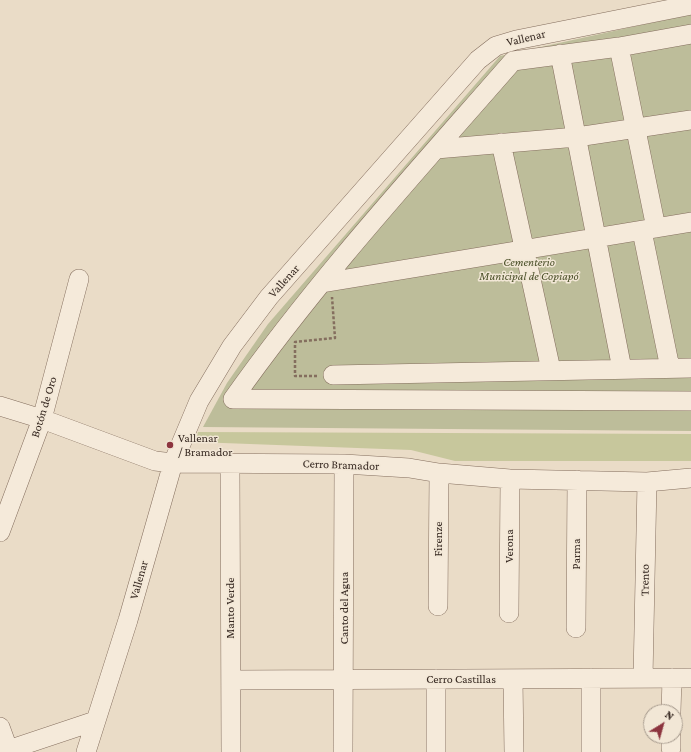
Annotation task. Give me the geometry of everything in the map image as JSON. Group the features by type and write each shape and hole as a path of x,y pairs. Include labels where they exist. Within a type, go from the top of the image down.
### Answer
{"street":[{"name":"Vallenar","path":"86,752 128,620 173,463 199,400 232,346 269,297 485,54 496,46 516,40 691,5"},
{"path":"691,34 619,47 513,61 436,149 329,282 265,353 233,399 691,401"},
{"path":"619,47 636,128 649,230 670,368"},
{"path":"560,54 622,369"},
{"path":"436,149 577,137 691,120"},
{"path":"501,143 550,370"},
{"path":"329,282 524,251 597,237 649,230 691,222"},
{"name":"Botón de Oro","path":"0,532 42,419 79,279"},
{"path":"333,376 691,368"},
{"name":"Cerro Bramador","path":"0,406 42,419 155,461 173,463 344,464 409,468 439,473 510,479 647,482 691,478"},
{"name":"Manto Verde","path":"230,464 231,752"},
{"name":"Canto del Agua","path":"343,752 344,464"},
{"name":"Firenze","path":"438,606 439,473"},
{"name":"Verona","path":"509,613 510,479"},
{"name":"Parma","path":"576,628 577,480"},
{"name":"Trento","path":"643,678 647,482"},
{"path":"591,752 592,678"},
{"path":"672,678 672,704"},
{"name":"Cerro Castillas","path":"230,680 691,678"},
{"path":"436,679 436,752"},
{"path":"513,679 514,752"},
{"path":"0,727 5,751 95,721"}],"path":[{"path":"329,282 332,293 335,338 296,342 294,376 333,376"}],"green space":[{"name":"Cementerio Municipal de Copiapó","path":"691,14 691,431 203,427 227,383 268,324 500,56"},
{"path":"198,432 691,434 691,461 455,461 411,450 196,442"}],"place":[{"name":"Vallenar / Bramador","path":"170,445"}]}
